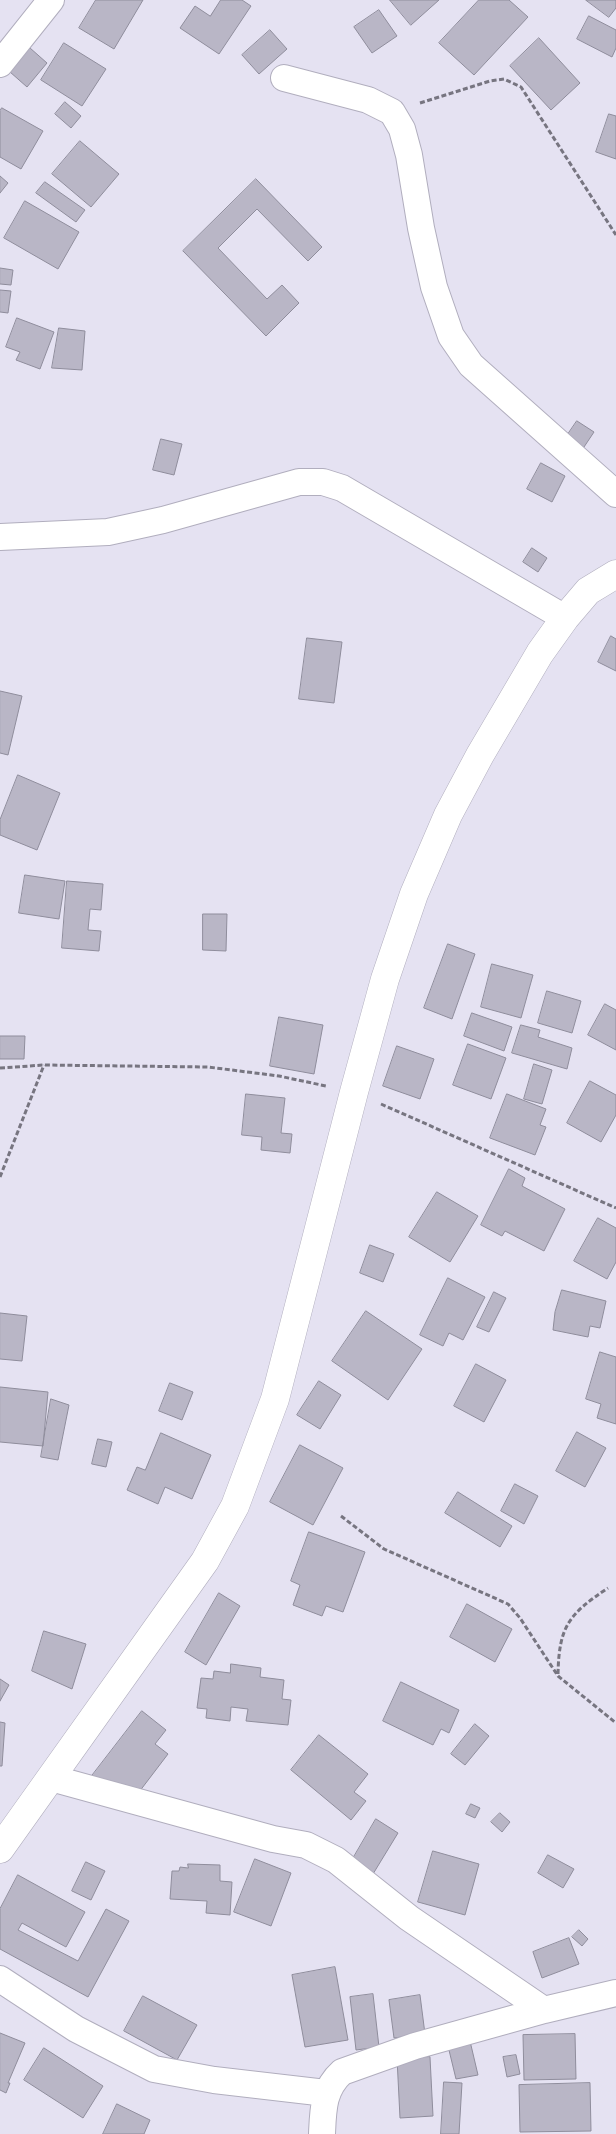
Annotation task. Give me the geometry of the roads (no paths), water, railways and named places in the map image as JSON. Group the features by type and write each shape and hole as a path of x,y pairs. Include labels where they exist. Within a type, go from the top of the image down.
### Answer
{"street":[{"path":"0,64 51,0"},
{"path":"284,78 368,100 392,112 402,129 409,154 421,228 434,287 451,336 471,366 616,494"},
{"path":"0,536 108,532 163,520 299,482 323,482 342,488 565,618"},
{"path":"0,1849 205,1561 235,1506 258,1449 275,1399 385,979 414,894 448,815 480,755 540,653 565,618 588,591 616,574"},
{"path":"51,1778 273,1839 306,1845 336,1860 409,1918 544,2010"},
{"path":"0,1979 76,2030 154,2069 214,2080 326,2093"},
{"path":"322,2134 323,2106 326,2093 332,2080 342,2072 415,2046 544,2010 616,1993"}]}
